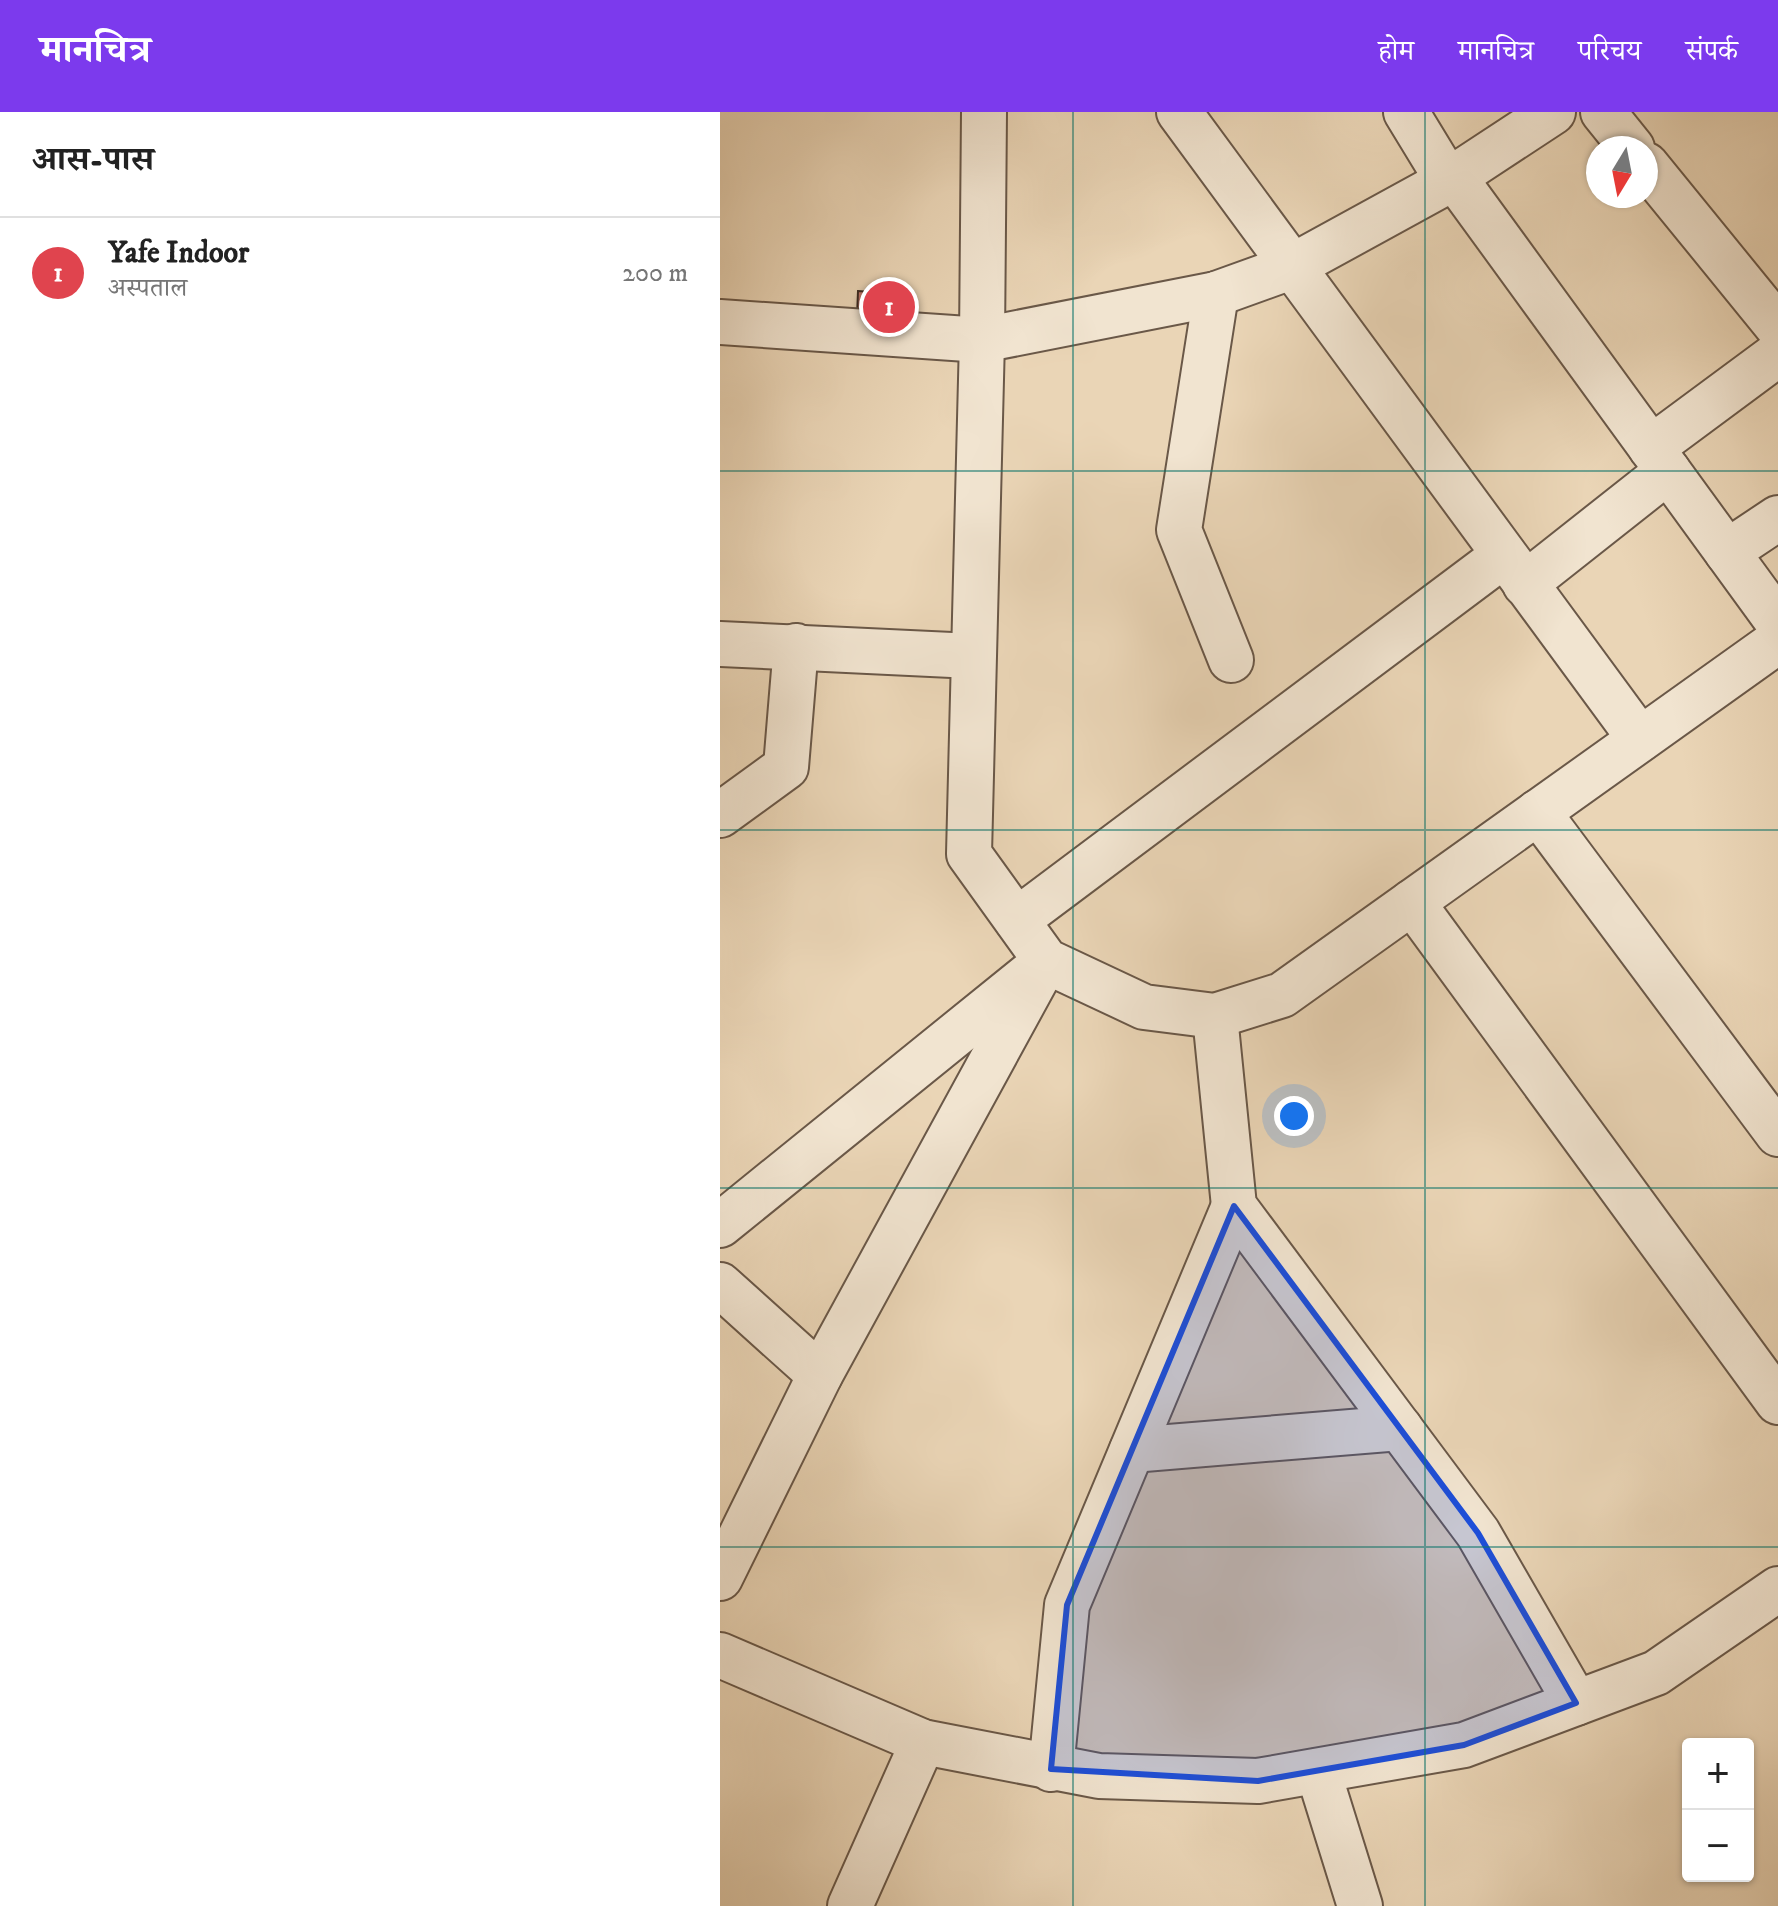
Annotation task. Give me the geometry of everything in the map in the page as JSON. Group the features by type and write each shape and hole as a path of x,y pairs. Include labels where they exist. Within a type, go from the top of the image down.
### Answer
{"street":[{"path":"984,112 982,340 969,854 1046,961 1144,1007 1215,1016 1282,995 1778,641"},
{"path":"1179,112 1640,739"},
{"path":"1406,112 1451,179 1778,622"},
{"path":"720,322 982,340 1216,294 1291,267 1451,179 1553,112"},
{"path":"1603,112 1622,136"},
{"path":"1658,180 1778,327"},
{"path":"1216,294 1179,530 1231,660"},
{"path":"1017,920 1514,570 1659,459 1778,354"},
{"path":"1727,552 1778,518"},
{"path":"720,644 973,656"},
{"path":"720,815 786,767 796,646"},
{"path":"1538,812 1778,1134"},
{"path":"1412,902 1778,1402"},
{"path":"720,1225 1046,961"},
{"path":"720,1578 820,1375 1046,961"},
{"path":"1051,1769 1067,1605 1234,1206 1215,1016"},
{"path":"1234,1206 1478,1533 1576,1703"},
{"path":"720,1285 820,1375"},
{"path":"1132,1450 1400,1428"},
{"path":"720,1655 923,1742 1099,1776 1258,1781 1464,1745 1656,1673 1778,1589"},
{"path":"850,1906 923,1742"},
{"path":"1318,1771 1360,1906"}],"highlighted area":[{"path":"1234,1206 1478,1533 1576,1703 1464,1745 1258,1781 1051,1769 1067,1605"}],"building":[{"path":"858,291 912,295 911,321 857,317"}],"place":[{"name":"Yafe Indoor","path":"889,307"}]}
